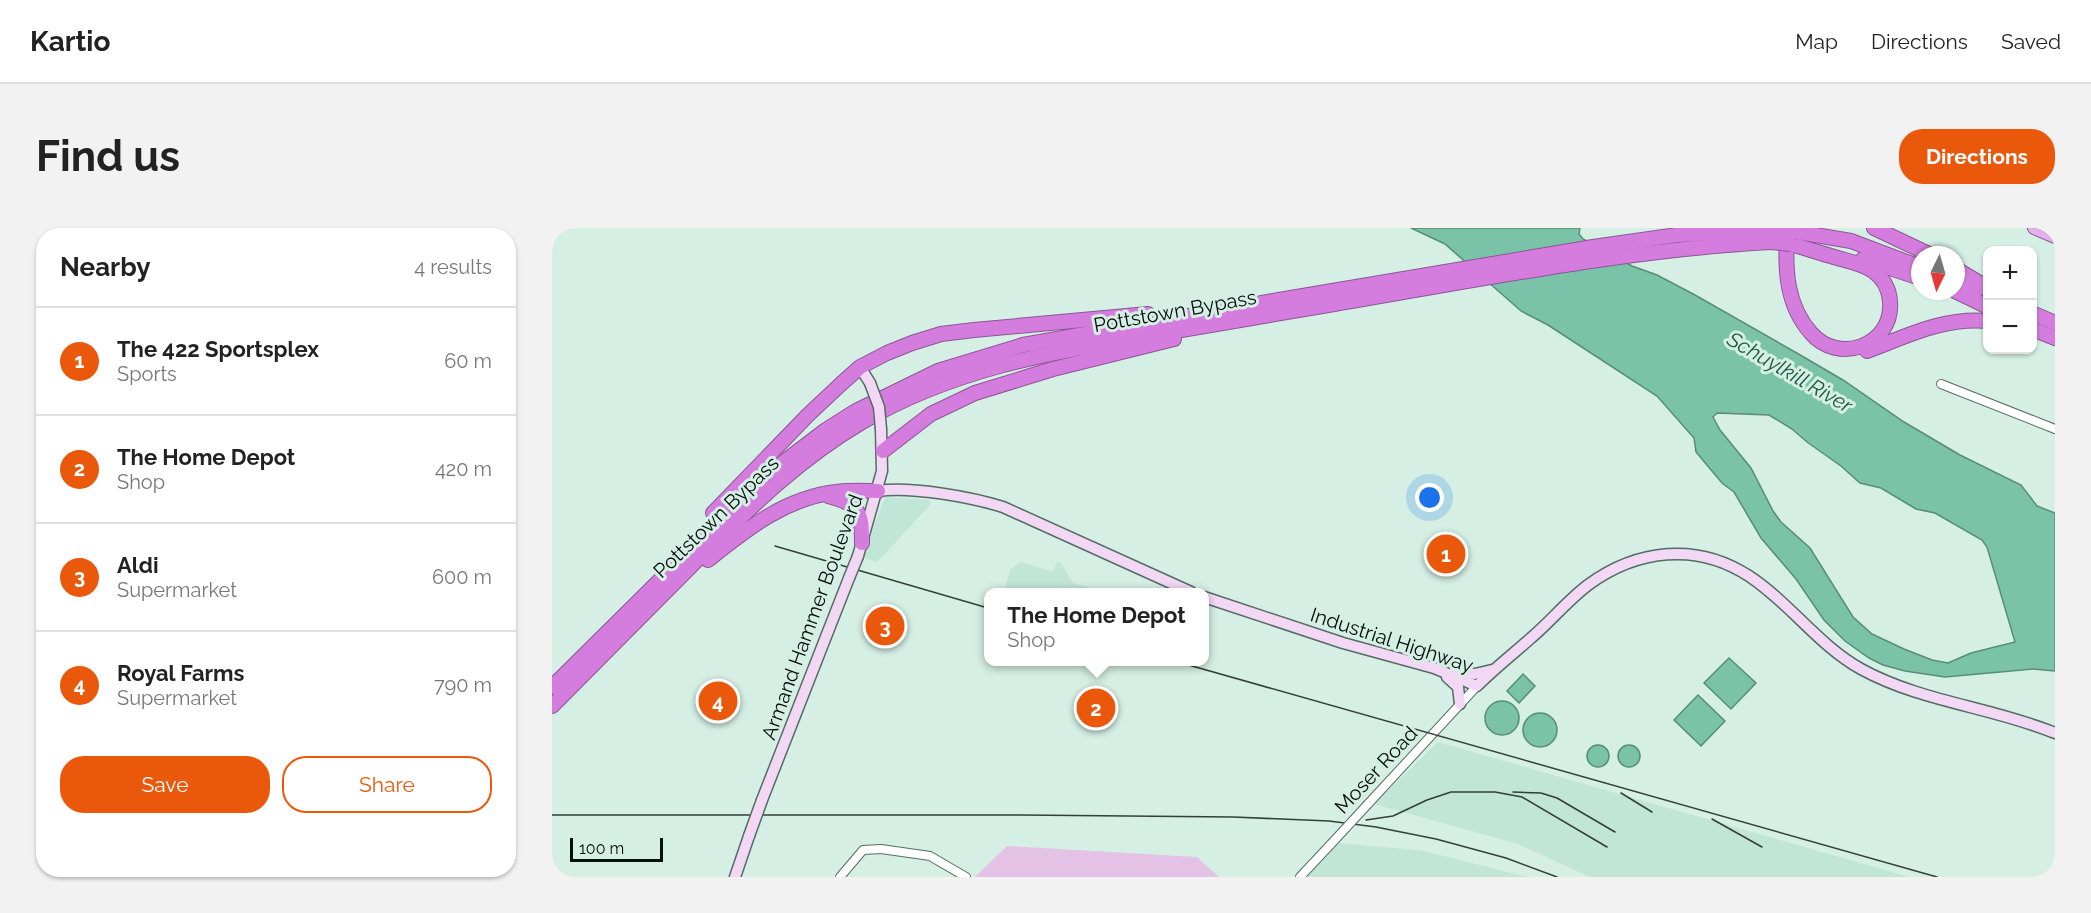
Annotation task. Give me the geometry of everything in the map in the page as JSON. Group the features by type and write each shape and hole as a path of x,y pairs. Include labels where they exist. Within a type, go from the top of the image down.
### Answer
{"highway":[{"path":"1642,237 1669,228"},
{"path":"1874,228 1912,246"},
{"name":"Pottstown Bypass","path":"705,544 720,513 826,430 866,406 938,371 1023,345 1642,237 1711,232 1784,234 1851,241 1911,264"},
{"path":"1784,234 1858,263 1873,271 1881,279 1888,290 1890,310 1885,327 1874,341 1855,349 1836,349 1823,344 1809,332 1800,318 1789,290 1784,234"},
{"path":"1784,234 1780,271 1788,304 1806,337 1825,351 1839,356 1854,355 1940,324 1962,320 1983,321"},
{"name":"Pottstown Bypass","path":"552,685 705,544 740,518 781,479 837,438 889,407 956,378 993,366 1053,352 1293,311 1660,250 1784,234 1911,275"},
{"path":"1965,274 1983,285"},
{"path":"1965,285 1983,292"},
{"path":"1965,296 1983,305"},
{"path":"720,513 808,415 860,367 912,343 941,334 974,330 1169,312 1225,310"},
{"path":"883,451 942,407 998,385 1293,311"},
{"path":"2037,315 2055,323"},
{"path":"2037,331 2055,338"},
{"path":"552,706 642,615 705,544 758,522 789,504 820,494 838,491 878,491"},
{"path":"820,494 847,501 855,507 861,518 860,550"}],"main road":[{"path":"2034,228 2055,237"}],"street":[{"name":"Armand Hammer Boulevard","path":"735,877 748,836 860,550 878,491 883,451 879,407 870,383 860,367"},
{"path":"1941,384 2055,429"},
{"path":"878,491 892,489 965,498 1003,507 1182,588"},
{"name":"Industrial Highway","path":"1209,599 1343,643 1434,668 1477,686 1588,585 1634,560 1671,554 1688,555 1721,562 1750,576 1846,660 1882,680 1912,691 2025,720 2055,733"},
{"path":"1434,668 1462,674 1475,674 1495,668"},
{"path":"1434,668 1454,681 1458,687 1460,704"},
{"name":"Moser Road","path":"1300,877 1477,686"},
{"path":"840,877 863,850 881,849 930,856 966,877"}],"shaded area":[{"path":"885,497 930,500 930,505 877,562 862,557"},
{"path":"1021,562 1053,572 1057,562 1061,563 1073,583 1091,588 1005,588 1010,570"},
{"path":"1438,742 1909,877 1590,877 1518,844 1374,804"},
{"path":"1340,843 1424,851 1527,877 1306,877"},
{"path":"1007,846 1197,857 1219,877 975,877"}],"water":[{"name":"Schuylkill River","path":"1411,228 1580,228 1579,234 1583,239 1632,266 1657,275 1695,295 1843,380 1904,422 1960,455 2021,485 2037,506 2055,513 2055,671 2033,669 1945,677 1905,671 1883,665 1869,658 1845,641 1824,620 1796,579 1761,538 1734,492 1722,483 1696,452 1694,438 1657,396 1548,325 1521,311 1445,244","holes":["1717,413 1769,415 1792,429 1860,483 1881,488 1916,509 1935,513 1982,540 1987,547 2015,642 1971,653 1948,663 1932,660 1872,634 1853,617 1810,548 1781,522 1773,511 1751,468 1720,430 1713,417"]},
{"path":"1729,658 1756,683 1731,709 1704,683"},
{"path":"1523,674 1535,686 1519,703 1507,691"},
{"path":"1698,695 1725,721 1701,746 1674,720"},
{"path":"1502,701 1514,706 1519,718 1514,730 1502,735 1490,730 1485,718 1490,706"},
{"path":"1540,713 1552,718 1557,730 1552,742 1540,747 1528,742 1523,730 1528,718"},
{"path":"1598,745 1606,748 1609,756 1606,764 1598,767 1590,764 1587,756 1590,748"},
{"path":"1629,745 1637,748 1640,756 1637,764 1629,767 1621,764 1618,756 1621,748"}],"railway":[{"path":"775,546 984,607"},
{"path":"1192,666 1937,877"},
{"path":"1366,820 1393,816 1451,792 1495,792 1522,797 1607,847"},
{"path":"1513,792 1541,793 1557,798 1615,832"},
{"path":"1621,793 1652,812"},
{"path":"552,815 1021,815 1233,817 1329,821 1376,827 1436,839 1506,858 1557,877"},
{"path":"1712,819 1762,847"}],"place":[{"name":"The 422 Sportsplex","path":"1446,554"},
{"name":"Aldi","path":"885,626"},
{"name":"Royal Farms","path":"718,701"},
{"name":"The Home Depot","path":"1096,708"}]}
